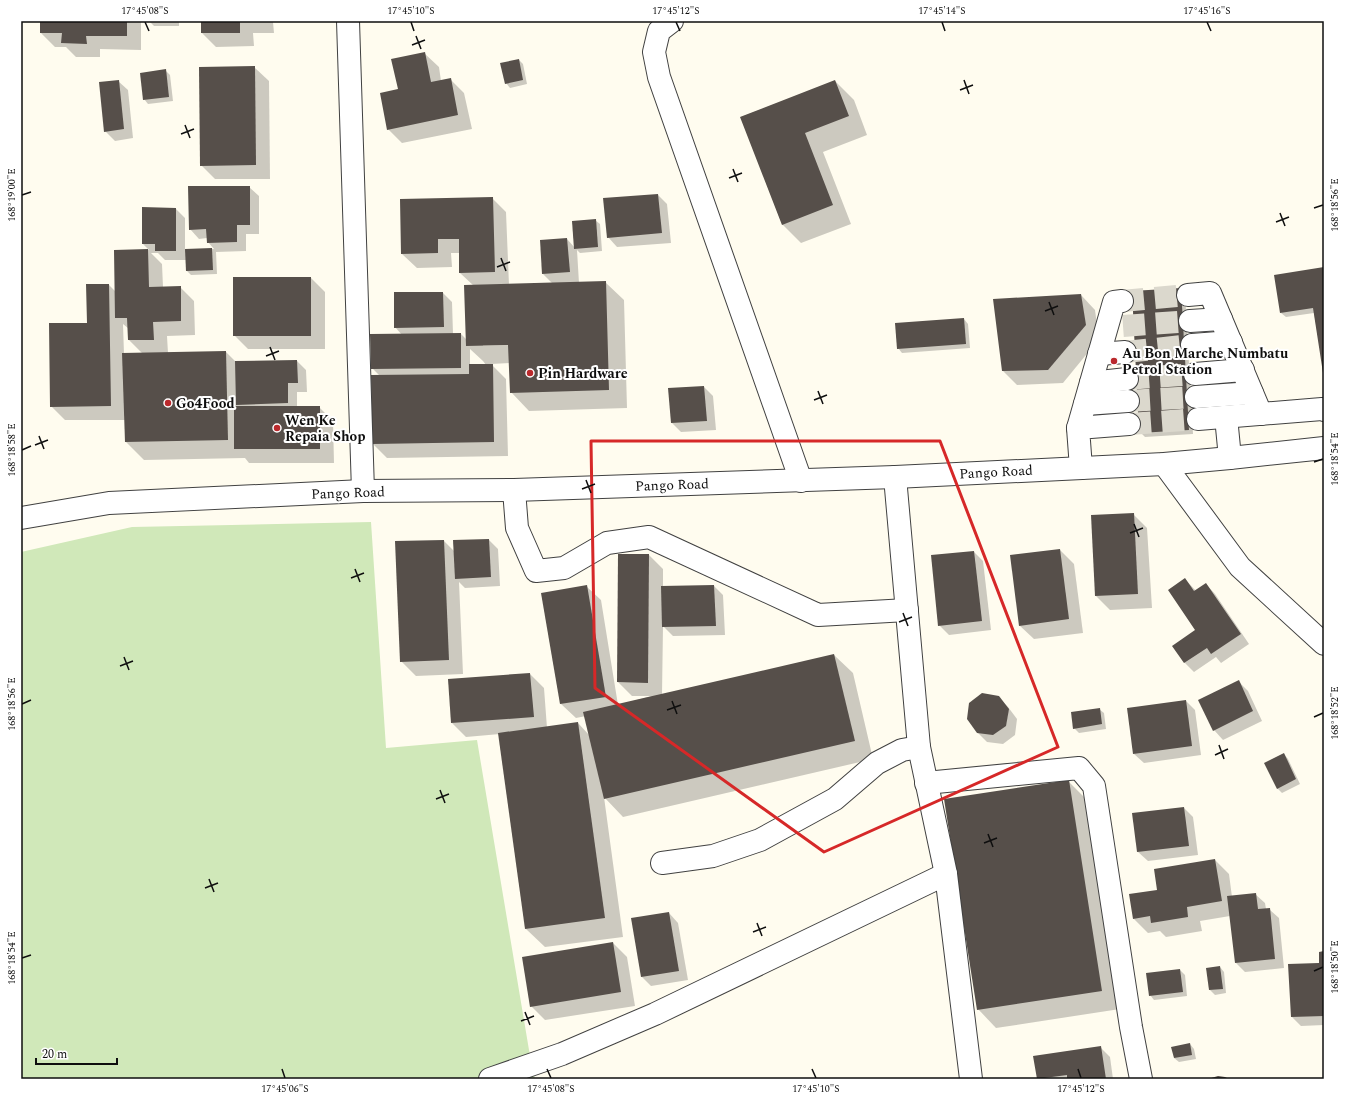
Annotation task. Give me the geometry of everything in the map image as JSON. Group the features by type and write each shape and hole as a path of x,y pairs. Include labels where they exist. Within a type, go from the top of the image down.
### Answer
{"street":[{"path":"348,21 363,492"},
{"path":"672,21 659,31 654,52 659,77 801,481"},
{"path":"1188,295 1210,293 1261,414"},
{"path":"1081,468 1078,428 1099,354 1115,326 1114,302 1122,301"},
{"path":"1190,321 1221,319"},
{"path":"1192,345 1231,342"},
{"path":"1099,354 1125,352"},
{"path":"1194,374 1243,370"},
{"path":"1091,383 1127,380"},
{"path":"1196,397 1252,394"},
{"path":"1085,404 1128,401"},
{"path":"1198,419 1324,410"},
{"path":"1226,417 1230,458"},
{"path":"1078,428 1129,424"},
{"name":"Pango Road","path":"21,518 109,503 363,492 514,490 895,478 1164,464 1324,448"},
{"path":"1164,464 1240,567 1324,644"},
{"path":"895,478 918,747 946,874 971,1079"},
{"path":"514,490 517,528 536,572 564,568 608,543 649,537 818,616 907,610"},
{"path":"662,863 713,856 760,840 835,799 877,763 902,750 918,747"},
{"path":"926,783 1079,768 1094,786 1131,1026 1141,1079"},
{"path":"490,1079 562,1054 655,1014 946,874"}],"highlighted area":[{"path":"591,441 940,441 1058,747 824,852 595,688"}],"green space":[{"path":"371,522 386,748 477,740 535,1079 21,1079 21,552 132,527"}],"building":[{"path":"40,21 127,21 127,36 86,36 87,44 61,43 62,33 40,33"},
{"path":"201,21 240,21 240,33 201,33"},
{"path":"425,52 431,82 451,78 458,115 387,130 380,93 398,89 391,59"},
{"path":"519,59 523,80 505,84 500,63"},
{"path":"255,66 256,165 200,166 199,67"},
{"path":"166,69 169,97 143,100 140,73"},
{"path":"119,80 124,129 104,132 99,82"},
{"path":"835,80 849,116 805,133 833,205 782,225 740,117"},
{"path":"188,186 250,186 250,225 237,225 237,242 207,243 206,229 189,230"},
{"path":"658,194 662,233 607,238 603,198"},
{"path":"493,197 495,272 459,273 459,239 438,239 438,253 401,254 400,199"},
{"path":"142,207 176,208 176,251 155,251 155,244 142,244"},
{"path":"596,219 598,247 574,249 572,221"},
{"path":"567,238 570,272 542,274 540,240"},
{"path":"212,248 213,270 186,271 185,249"},
{"path":"148,249 149,287 181,286 181,321 153,322 154,340 128,340 127,318 115,318 114,250"},
{"path":"1324,267 1323,373 1313,308 1280,313 1274,275"},
{"path":"233,277 311,277 311,336 233,336"},
{"path":"606,281 609,390 510,393 508,345 466,346 464,285"},
{"path":"86,284 109,284 111,406 50,407 49,323 87,323"},
{"path":"1181,288 1189,430 1139,433 1132,291"},
{"path":"394,292 443,292 444,327 394,328"},
{"path":"1081,294 1086,325 1048,370 1002,371 993,299"},
{"path":"964,318 966,344 897,349 895,323"},
{"path":"461,333 461,368 371,369 370,334"},
{"path":"226,351 228,440 125,442 122,353"},
{"path":"297,360 298,383 288,383 288,403 236,405 235,361"},
{"path":"469,364 493,364 494,442 372,444 371,375 469,374"},
{"path":"704,386 707,421 671,423 668,388"},
{"name":"Wen Ke Repaia Shop","path":"234,406 320,406 320,449 234,449"},
{"path":"1134,513 1138,594 1095,596 1091,515"},
{"path":"489,539 491,577 455,579 453,540"},
{"path":"444,540 449,660 400,662 395,541"},
{"path":"1060,549 1069,619 1019,626 1010,555"},
{"path":"974,551 982,621 938,626 931,555"},
{"path":"618,554 649,554 648,683 617,682"},
{"path":"1185,578 1194,591 1206,583 1241,634 1211,654 1207,648 1184,663 1172,646 1195,630 1168,590"},
{"path":"587,585 606,697 560,704 541,593"},
{"path":"714,585 716,626 662,627 661,586"},
{"path":"834,654 855,741 604,799 583,712"},
{"path":"530,673 534,717 451,723 448,679"},
{"path":"1239,680 1253,711 1213,731 1198,700"},
{"path":"982,693 999,696 1009,709 1006,726 993,735 977,733 967,719 969,703"},
{"path":"1186,700 1192,746 1133,754 1127,708"},
{"path":"1100,708 1102,724 1073,729 1071,712"},
{"path":"578,722 605,918 525,929 498,733"},
{"path":"1284,753 1296,779 1277,789 1264,763"},
{"path":"1069,780 1102,991 977,1010 944,799"},
{"path":"1184,807 1189,846 1137,852 1132,813"},
{"path":"1215,859 1222,901 1187,907 1188,917 1151,923 1150,916 1133,919 1129,894 1157,890 1154,869"},
{"path":"1256,893 1258,909 1270,908 1275,959 1235,963 1227,896"},
{"path":"669,912 679,971 641,977 631,918"},
{"path":"613,942 621,992 530,1007 522,957"},
{"path":"1324,951 1324,1016 1291,1017 1288,964 1319,963 1319,952"},
{"path":"1220,966 1223,989 1209,990 1206,968"},
{"path":"1180,969 1183,992 1149,996 1146,973"},
{"path":"1190,1043 1192,1055 1174,1058 1171,1047"},
{"path":"1101,1046 1106,1079 1067,1079 1067,1075 1037,1079 1033,1056"},
{"path":"1218,1076 1225,1077 1229,1079 1208,1079"}],"tunnel":[{"path":"1122,301 1188,295"},
{"path":"1123,326 1190,321"},
{"path":"1125,352 1192,345"},
{"path":"1127,379 1195,374"},
{"path":"1128,401 1196,397"},
{"path":"1129,424 1198,419"}],"place":[{"name":"Au Bon Marche Numbatu Petrol Station","path":"1114,361"},
{"name":"Pin Hardware","path":"530,373"},
{"name":"Go4Food","path":"168,403"},
{"name":"Wen Ke Repaia Shop","path":"277,428"}]}
